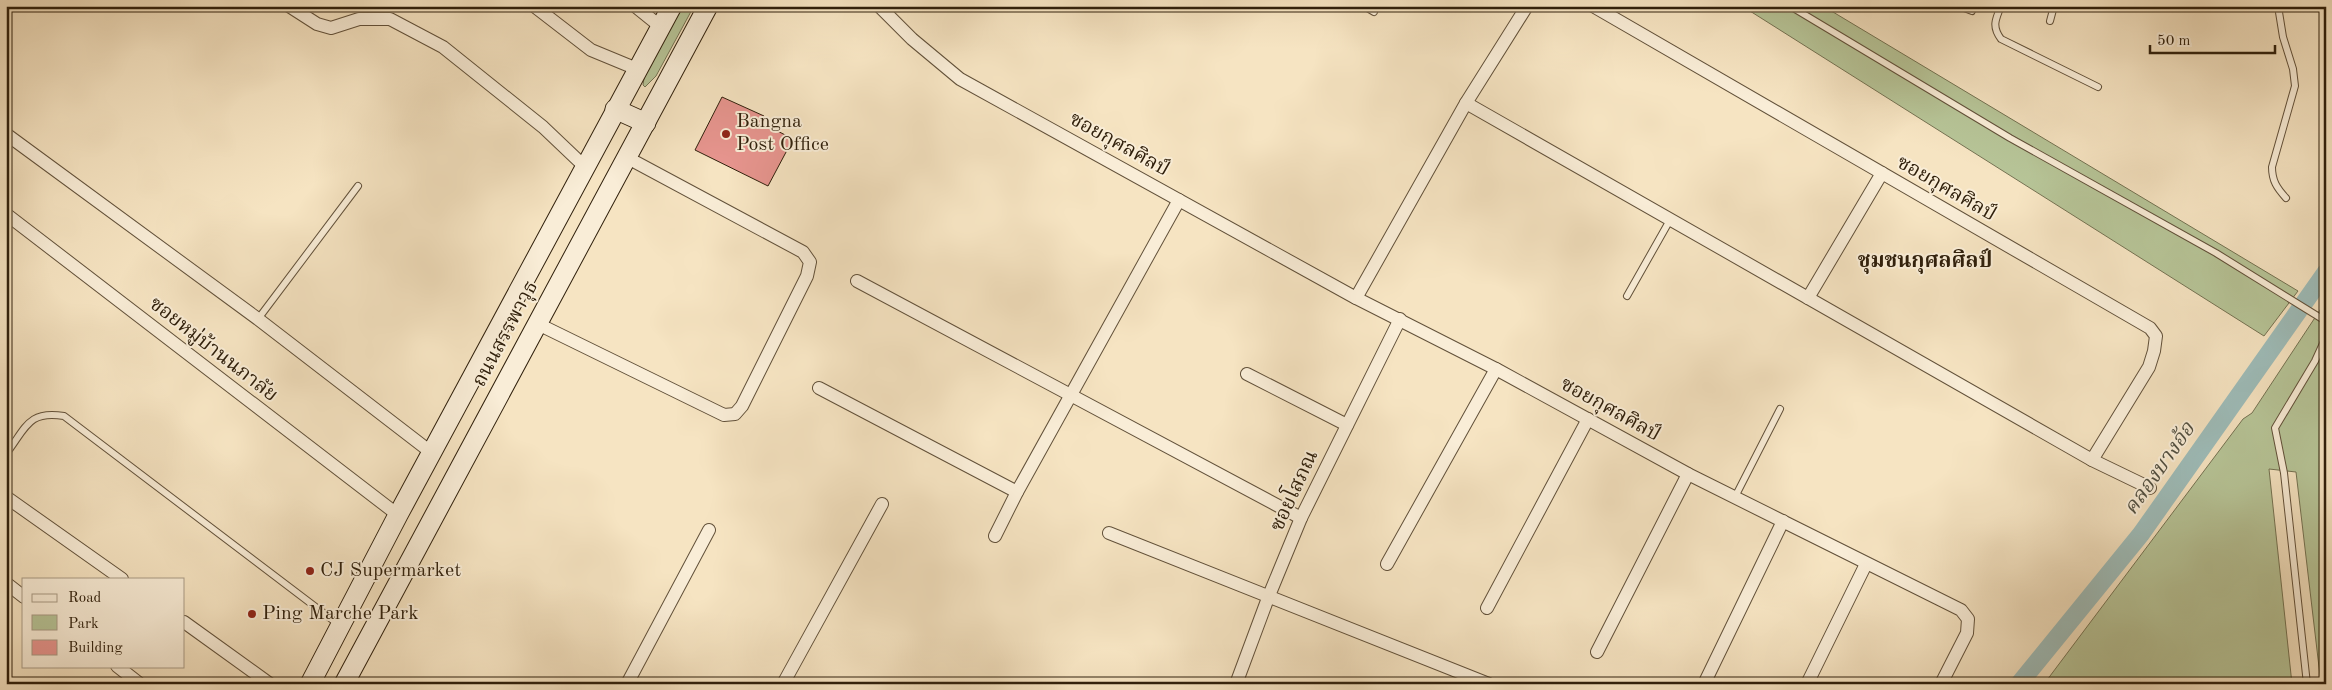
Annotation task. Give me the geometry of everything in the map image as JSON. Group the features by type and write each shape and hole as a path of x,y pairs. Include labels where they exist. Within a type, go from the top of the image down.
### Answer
{"main road":[{"name":"ถนนสรรพาวุธ","path":"310,684 584,166 672,6"},
{"name":"ถนนสรรพาวุธ","path":"344,684 708,6"},
{"path":"615,109 646,123"}],"street":[{"path":"289,6 317,24 331,28 359,19 390,19 443,47 543,127 584,166"},
{"path":"534,6 591,50 637,70"},
{"path":"636,6 661,27"},
{"name":"ซอยกุศลศิลป์","path":"879,6 912,39 960,79 1356,298 1496,369 1688,474 1961,610 1968,619 1967,633 1941,684"},
{"path":"1356,298 1466,103 1527,6"},
{"name":"ซอยกุศลศิลป์","path":"1593,6 2150,328 2156,336 2149,367 2092,460"},
{"path":"1466,103 2092,460 2150,488"},
{"path":"6,134 258,319 432,453"},
{"path":"538,324 724,414 735,414 742,406 807,276 810,262 803,252 626,156"},
{"path":"1808,298 1882,173"},
{"path":"995,536 1017,492 1179,200"},
{"name":"ซอยหมู่บ้านนภาลัย","path":"6,214 398,515"},
{"path":"857,281 1301,518"},
{"name":"ซอยโสภณ","path":"1236,684 1268,598 1301,518 1400,319"},
{"path":"1387,564 1496,369"},
{"path":"1247,374 1348,425"},
{"path":"819,388 1017,492"},
{"path":"1487,608 1588,419"},
{"path":"1597,652 1688,474"},
{"path":"6,497 121,578"},
{"path":"783,684 882,504"},
{"path":"1704,684 1782,520"},
{"path":"627,684 709,530"},
{"path":"1109,533 1268,598 1489,684"},
{"path":"1807,684 1866,564"},
{"path":"6,583 22,595"},
{"path":"185,623 270,684"},
{"path":"119,668 139,684"}],"lane":[{"path":"1364,6 1374,12"},
{"path":"1790,6 2010,138 2216,253 2324,320 2326,329"},
{"path":"1959,6 1972,11"},
{"path":"2000,6 1994,23 1995,31 2002,39 2098,87"},
{"path":"2050,21 2054,6"},
{"path":"2278,6 2283,37 2293,69 2295,86 2272,167 2272,175 2276,187 2286,198"},
{"path":"258,319 358,186"},
{"path":"1627,296 1670,220"},
{"path":"2307,684 2284,473 2275,428 2315,361 2326,337"},
{"path":"1735,497 1780,409"},
{"path":"6,454 34,417 46,413 64,416 340,626"}],"green space":[{"path":"680,6 694,6 656,76 645,87 643,85 645,72"},
{"path":"1742,6 1823,6 2298,291 2264,336"},
{"path":"2322,307 2326,309 2326,684 2321,684 2296,472 2269,469 2292,684 2044,684 2243,419 2252,413"}],"building":[{"path":"722,97 764,116 760,122 793,139 768,186 695,150"}],"waterway":[{"name":"คลองบางอ้อ","path":"2019,684 2141,534 2326,272"}],"place":[{"name":"Bangna Post Office","path":"726,134"},
{"name":"CJ Supermarket","path":"310,571"},
{"name":"Ping Marche Park","path":"252,614"}],"district":[{"name":"ชุมชนกุศลศิลป์","path":"1925,261"}]}
